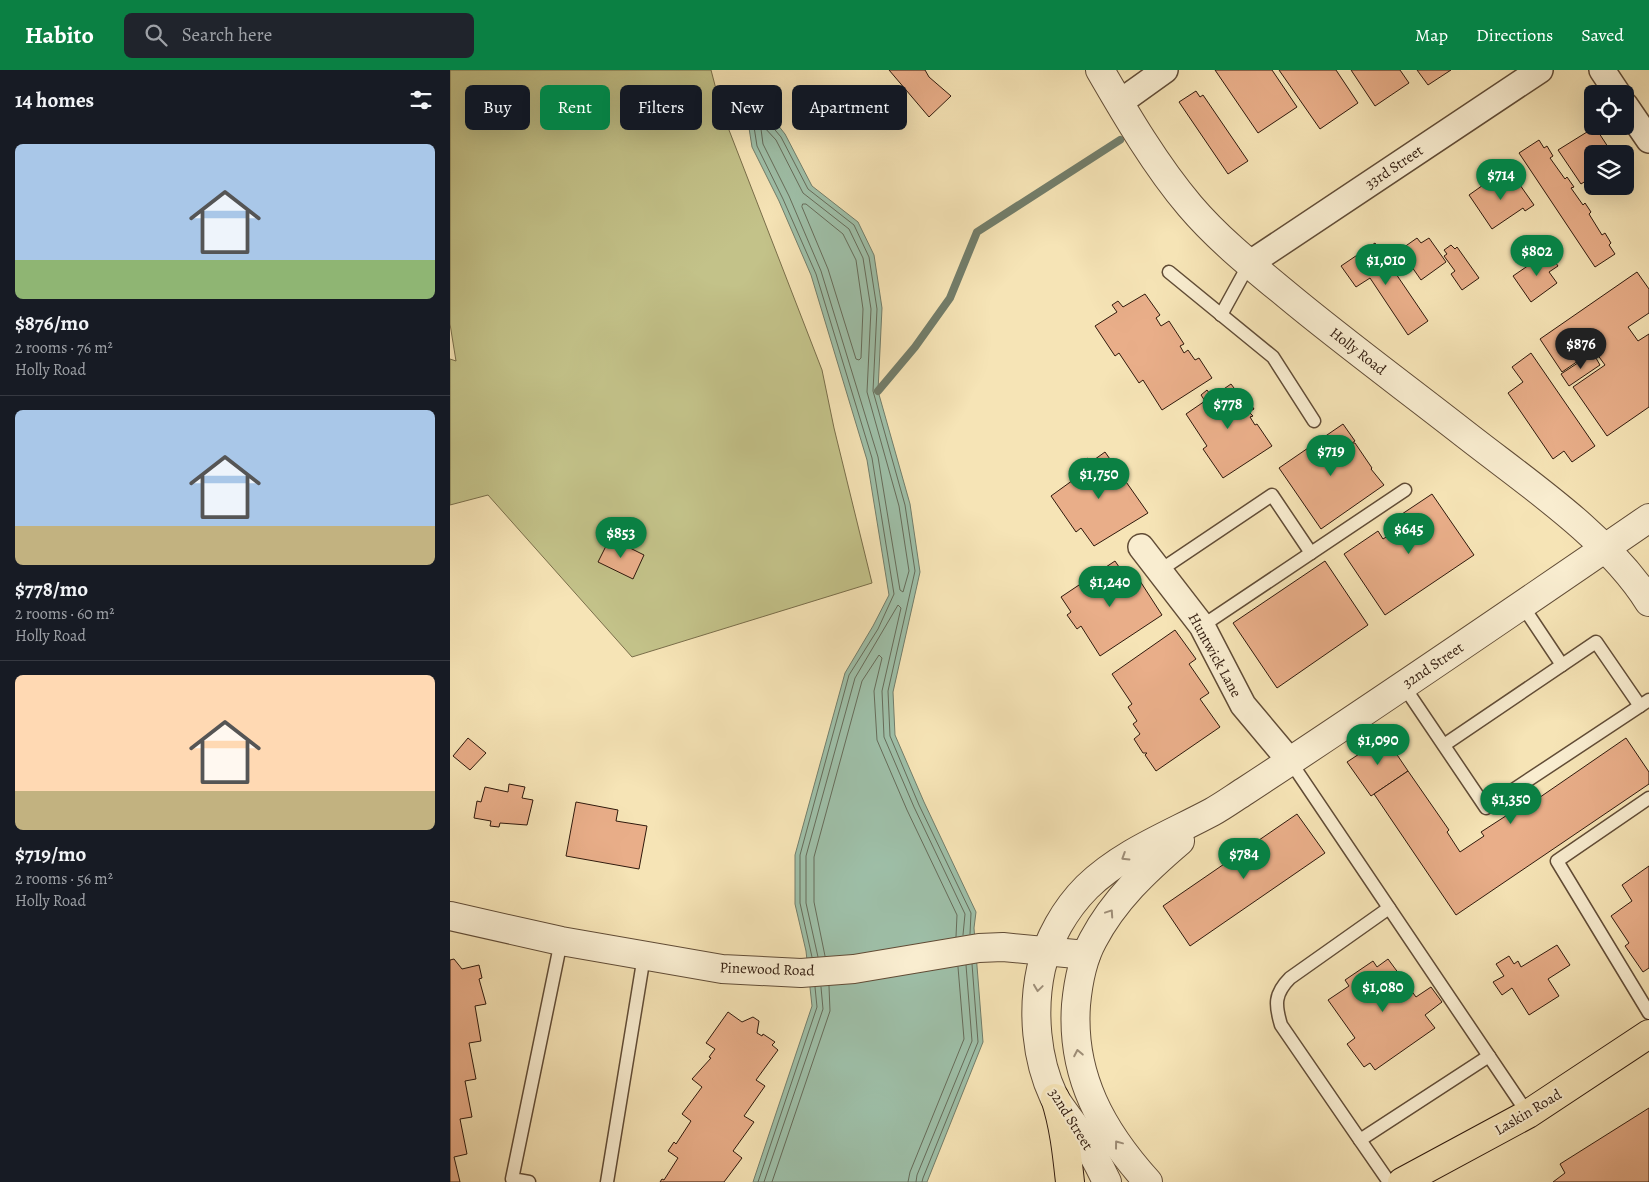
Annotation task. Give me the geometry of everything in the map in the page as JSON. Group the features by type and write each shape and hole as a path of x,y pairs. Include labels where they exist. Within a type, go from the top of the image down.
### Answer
{"main road":[{"name":"Laskin Road","path":"1402,1182 1528,1114 1649,1034"},
{"path":"1055,1098 1068,1153 1070,1182"}],"street":[{"name":"Holly Road","path":"1100,70 1119,103 1171,182 1217,236 1306,310 1560,508 1605,549 1638,584 1649,602"},
{"path":"1119,103 1166,70"},
{"name":"33rd Street","path":"1249,264 1540,70"},
{"path":"1602,70 1612,85"},
{"path":"1634,118 1649,140"},
{"name":"32nd Street","path":"1107,1182 1084,1138 1055,1098 1041,1058 1037,1018 1040,970 1046,950 1072,904 1105,871 1125,857 1215,811 1649,518"},
{"name":"Huntwick Lane","path":"1141,547 1202,626 1243,705 1290,762"},
{"name":"32nd Street","path":"1148,1182 1124,1153 1100,1119 1082,1074 1076,1044 1075,1019 1077,995 1086,955 1102,925 1130,887 1146,870 1215,811"},
{"name":"Pinewood Road","path":"450,916 561,941 722,969 801,973 854,970 979,948 1003,947 1086,955"}],"lane":[{"path":"1221,315 1249,264"},
{"path":"1169,272 1273,357 1314,422"},
{"path":"1202,626 1405,490"},
{"path":"1159,571 1272,495 1311,553"},
{"path":"1522,605 1562,665"},
{"path":"1403,685 1486,808 1644,703 1596,642 1444,745"},
{"path":"1290,762 1528,1114"},
{"path":"1649,798 1557,861 1649,1013"},
{"path":"1389,908 1290,978 1281,987 1277,1011 1281,1025 1389,1182"},
{"path":"529,1182 512,1178 561,941"},
{"path":"607,1182 644,956"},
{"path":"1360,1140 1489,1056"}],"shaded area":[{"path":"450,70 711,70 715,85 712,85 712,130 729,130 822,370 834,428 872,583 632,657 488,495 450,505 450,359 456,361 450,324"}],"water":[{"path":"749,130 782,130 812,186 858,222 874,255 882,308 878,391 910,504 920,572 893,692 895,735 924,802 976,912 974,928 983,1042 927,1182 753,1182 812,1006 806,951 795,904 795,855 845,673 889,595 867,460 811,275 779,201 752,147"}],"building":[{"path":"889,70 925,70 929,77 951,96 929,117 907,91 907,85 902,85"},
{"path":"1215,70 1272,70 1297,107 1258,133"},
{"path":"1279,70 1336,70 1358,103 1320,129"},
{"path":"1351,70 1400,70 1409,83 1375,106"},
{"path":"1417,70 1451,70 1428,85"},
{"path":"1196,91 1200,97 1203,95 1248,161 1228,174 1179,102"},
{"path":"1584,134 1600,135 1607,145 1584,145 1584,182 1581,184 1558,150"},
{"path":"1539,140 1544,148 1547,146 1553,156 1550,158 1565,179 1567,177 1574,187 1571,188 1583,205 1585,203 1591,212 1589,214 1602,235 1605,233 1611,243 1609,245 1615,254 1595,267 1519,153"},
{"path":"1513,175 1534,205 1525,211 1523,208 1492,229 1469,195 1486,183 1490,189"},
{"path":"1417,238 1421,243 1429,238 1446,262 1421,280 1400,250"},
{"path":"1375,243 1428,321 1408,335 1370,278 1356,287 1341,266"},
{"path":"1451,245 1455,249 1457,247 1479,278 1462,290 1451,274 1455,271 1444,256 1447,254 1444,250"},
{"path":"1548,252 1558,266 1549,272 1557,283 1531,302 1513,276"},
{"path":"1637,272 1649,289 1649,313 1628,327 1638,341 1649,334 1649,407 1607,436 1573,387 1605,365 1594,350 1562,372 1540,339"},
{"path":"1145,294 1160,315 1156,318 1161,326 1169,321 1184,344 1180,346 1184,353 1188,350 1195,360 1199,358 1212,378 1162,410 1143,380 1139,383 1119,353 1115,356 1095,326 1117,312 1112,305 1118,301 1123,307"},
{"path":"1531,353 1595,446 1572,462 1564,451 1553,459 1508,393 1523,382 1512,367"},
{"path":"1593,353 1600,365 1569,386 1561,374"},
{"path":"1231,384 1237,392 1241,390 1254,409 1249,412 1253,416 1250,417 1272,446 1223,478 1203,449 1207,446 1186,414 1205,401 1201,395 1207,390 1212,397"},
{"path":"1343,424 1355,441 1352,443 1355,443 1371,469 1384,485 1321,529 1279,468"},
{"path":"1105,452 1148,513 1094,546 1081,528 1076,532 1051,496 1080,475 1075,467 1088,458 1091,462"},
{"path":"1432,494 1474,555 1385,615 1344,554 1378,531 1383,539 1405,525 1399,516"},
{"path":"610,538 644,555 633,579 598,562"},
{"path":"1115,561 1132,586 1140,581 1162,615 1100,656 1081,626 1077,629 1067,615 1071,612 1061,597"},
{"path":"1325,561 1368,625 1277,688 1233,623"},
{"path":"1175,630 1196,659 1189,664 1209,693 1200,699 1220,727 1156,771 1145,755 1147,753 1143,753 1134,739 1140,734 1133,724 1137,721 1128,707 1132,704 1112,674"},
{"path":"1385,737 1408,771 1371,796 1347,762"},
{"path":"468,738 486,753 470,770 453,756"},
{"path":"1626,738 1649,772 1649,784 1456,915 1374,794 1408,771 1449,830 1447,832 1460,852 1484,836 1481,832 1515,810 1517,813"},
{"path":"509,784 525,787 522,798 533,800 527,825 500,823 499,827 490,826 491,821 474,818 477,801 481,802 485,787 508,792"},
{"path":"576,802 618,810 616,821 647,826 639,869 566,856"},
{"path":"1297,814 1325,853 1190,946 1163,906"},
{"path":"1649,866 1649,968 1643,972 1625,946 1629,943 1611,916 1632,901 1622,885"},
{"path":"1557,945 1570,965 1548,979 1559,996 1529,1015 1512,988 1502,995 1493,982 1504,976 1496,964 1509,956 1514,964 1518,961 1521,967"},
{"path":"454,959 462,969 479,965 482,978 479,979 486,1004 475,1006 481,1041 469,1043 476,1079 465,1081 472,1117 460,1119 467,1154 454,1157 460,1182 450,1182 450,960"},
{"path":"1388,959 1416,997 1431,987 1442,1002 1425,1015 1435,1028 1375,1070 1370,1063 1364,1067 1347,1044 1355,1038 1328,1000 1349,986 1345,980 1373,961 1377,967"},
{"path":"728,1012 742,1022 753,1017 759,1021 757,1033 762,1036 763,1034 775,1042 772,1045 778,1050 756,1080 765,1086 744,1116 754,1122 733,1151 742,1158 724,1182 660,1182 662,1179 664,1180 678,1158 668,1151 674,1142 676,1144 691,1121 682,1114 702,1087 692,1079 711,1058 709,1057 715,1049 706,1043"},
{"path":"1649,1108 1649,1182 1553,1182 1565,1173 1560,1164"}],"waterway":[{"path":"878,391 915,347 950,298 977,232 1120,140"}]}
